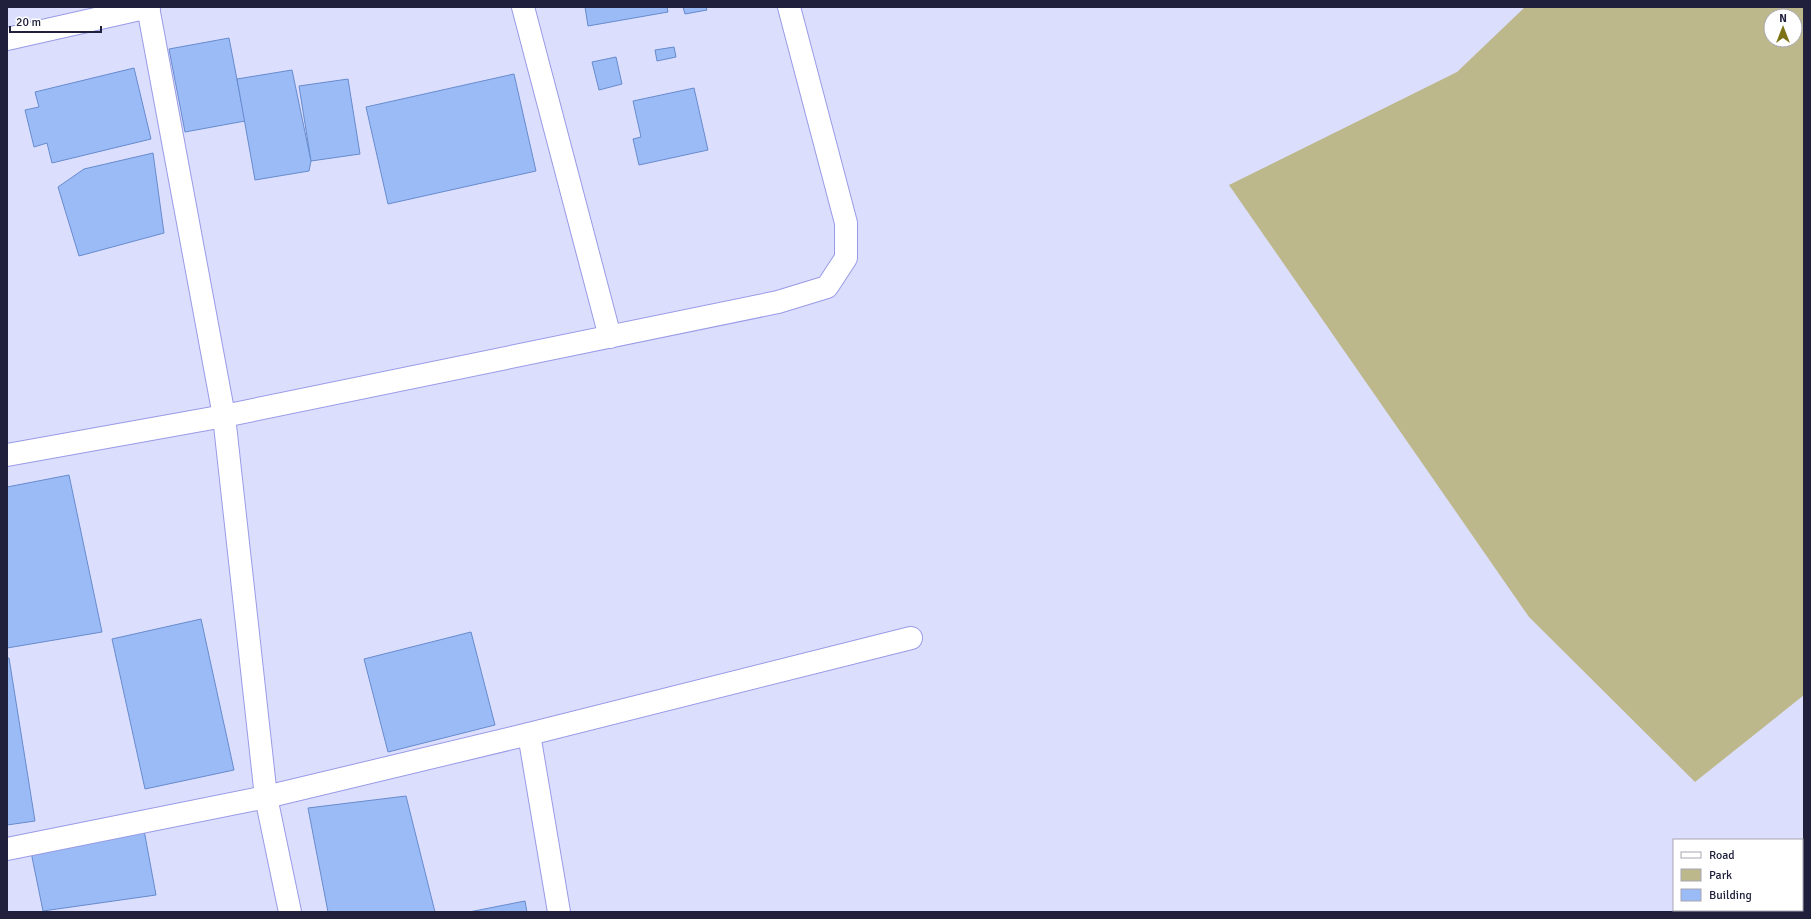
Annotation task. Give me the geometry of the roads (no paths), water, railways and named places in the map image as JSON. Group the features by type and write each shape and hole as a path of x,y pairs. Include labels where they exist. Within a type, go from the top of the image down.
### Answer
{"street":[{"path":"7,39 148,7 224,416 266,797 290,912"},
{"path":"523,7 610,337"},
{"path":"7,455 224,416 778,302 828,287 846,258 846,222 790,7"},
{"path":"7,849 266,797 529,734 910,638"},
{"path":"529,734 559,912"}]}
